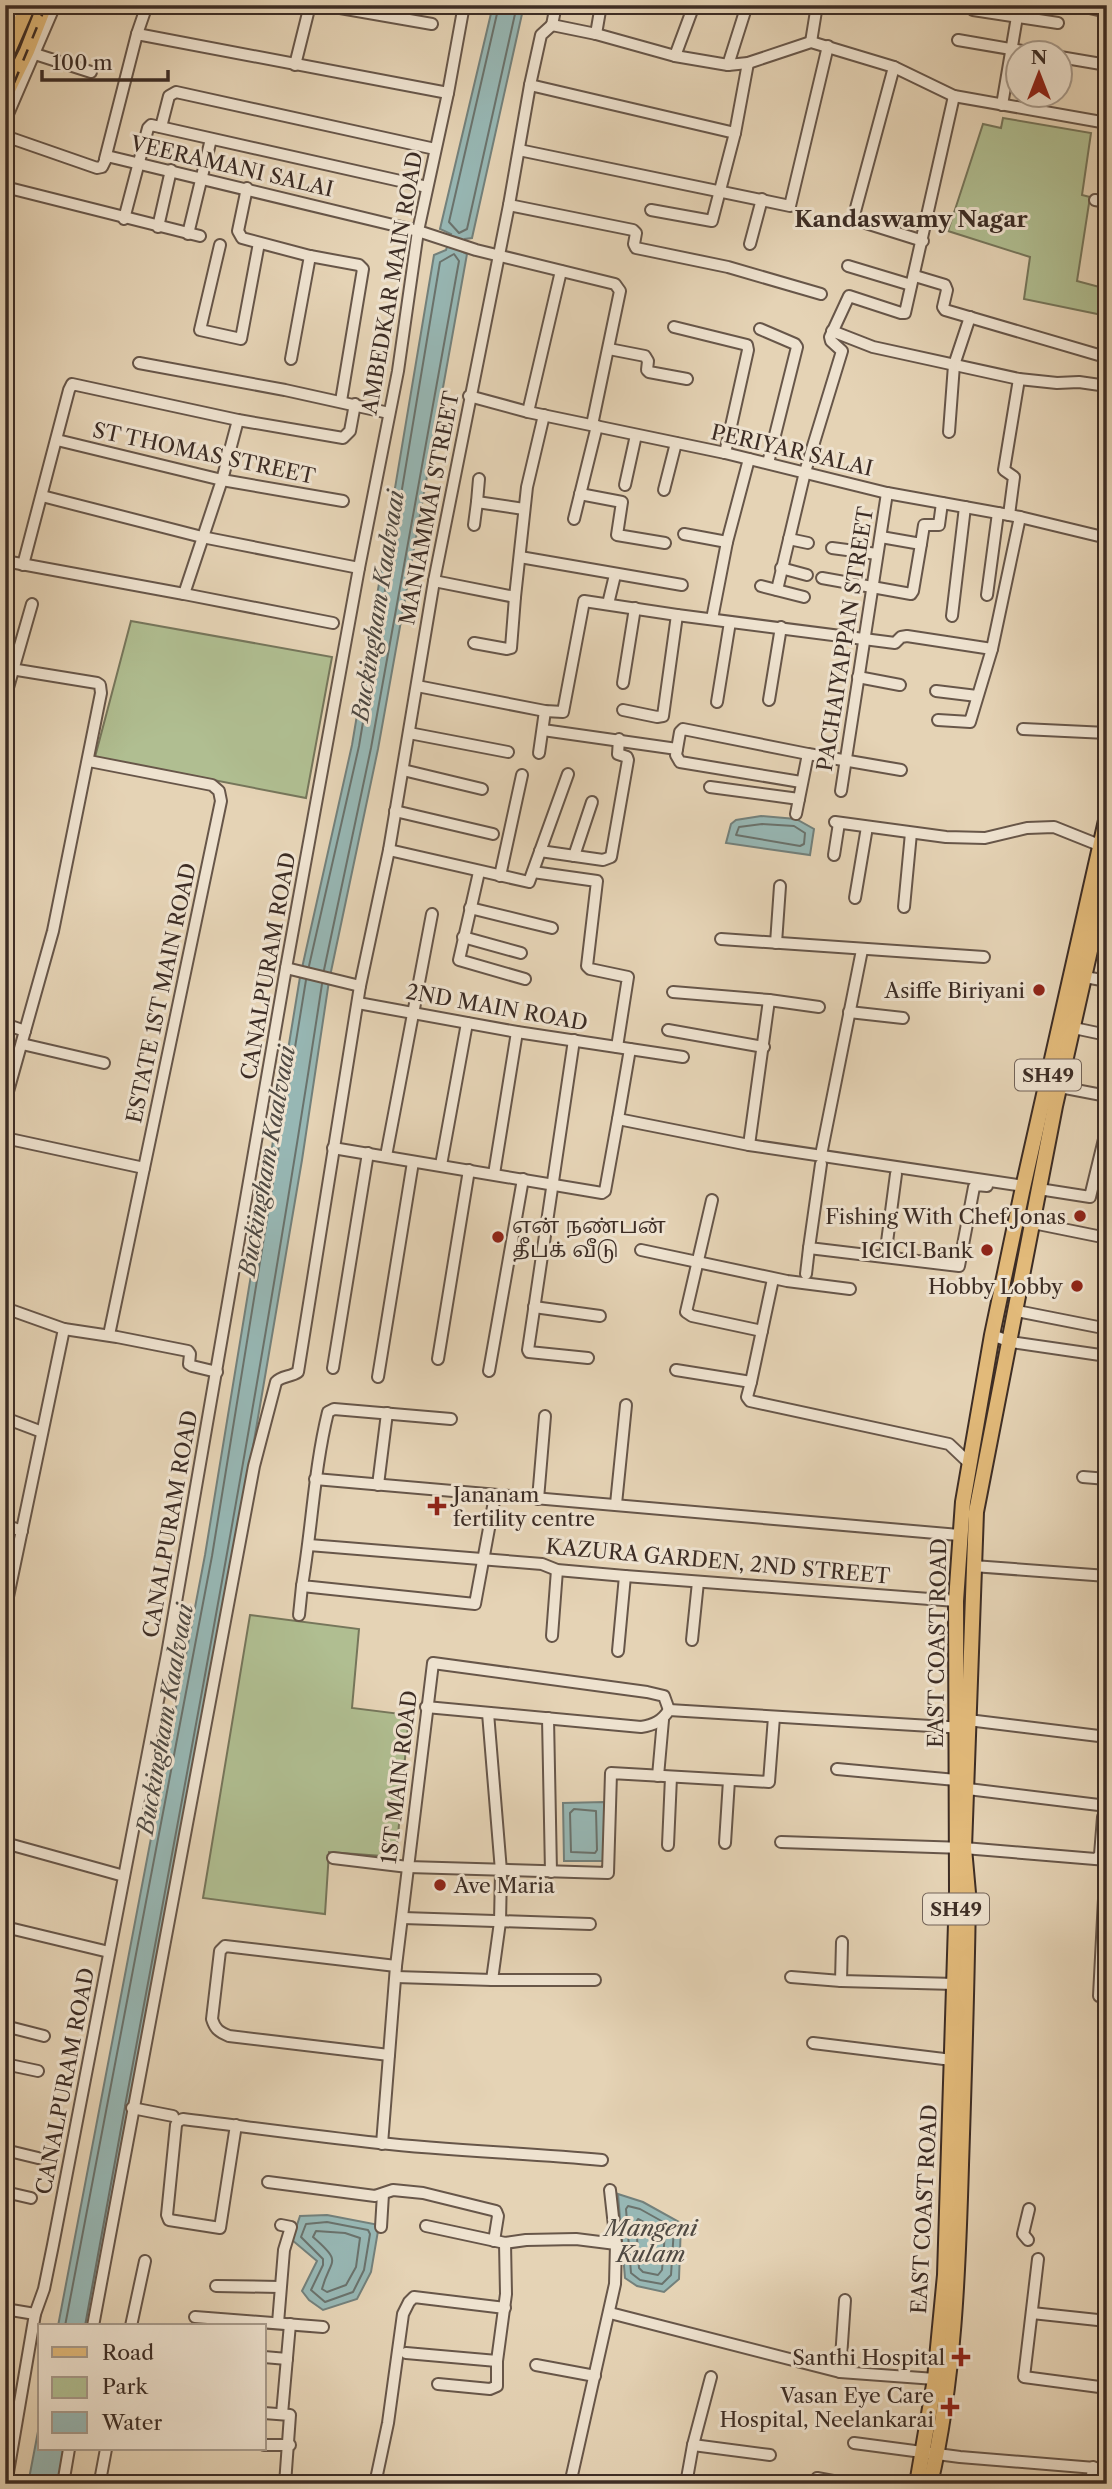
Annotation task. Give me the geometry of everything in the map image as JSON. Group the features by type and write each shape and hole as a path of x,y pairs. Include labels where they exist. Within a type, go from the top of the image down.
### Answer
{"main road":[{"path":"5,96 45,5"},
{"path":"5,58 18,9"},
{"name":"EAST COAST ROAD","path":"964,1726 956,1601 959,1535 968,1462 1023,1189 1104,847 1107,817"},
{"name":"EAST COAST ROAD","path":"930,2484 945,2275 957,1891 976,1512 1060,1087 1085,977 1102,922 1107,874"},
{"name":"EAST COAST ROAD","path":"917,2484 931,2453 947,2382 960,2217 968,1907 960,1848"}],"street":[{"path":"5,121 55,5"},
{"path":"105,159 147,5"},
{"path":"295,65 310,5"},
{"path":"323,5 432,24"},
{"name":"AMBEDKAR MAIN ROAD","path":"359,568 423,233 427,187 464,5"},
{"name":"MANIAMMAI STREET","path":"358,1003 355,985 389,850 434,581 509,205 530,85 541,35 552,25 556,5"},
{"path":"596,34 601,5"},
{"path":"675,56 694,5"},
{"path":"728,65 747,5"},
{"path":"811,42 817,5"},
{"path":"1076,5 1107,12"},
{"path":"6,28 18,9"},
{"path":"973,10 1018,11 1058,23"},
{"path":"1013,38 1018,11"},
{"path":"552,25 675,56 728,65 748,63 811,42 894,67 954,96 1107,123"},
{"path":"137,34 448,93"},
{"path":"958,40 1004,49"},
{"path":"519,150 791,205 828,46"},
{"path":"35,54 91,72"},
{"path":"1074,60 1107,65"},
{"path":"651,210 711,222 735,133 748,63"},
{"path":"894,67 853,219 923,241"},
{"path":"530,85 735,133"},
{"path":"161,127 169,96 176,92 435,149"},
{"path":"1002,105 1004,93"},
{"path":"831,335 847,297 904,314 923,241 954,96"},
{"path":"124,219 151,125 427,187"},
{"name":"VEERAMANI SALAI","path":"5,136 97,168 102,167 105,159 111,157 171,170 423,233 497,256 615,284 620,288 609,349"},
{"path":"188,234 211,139"},
{"path":"158,227 171,170"},
{"path":"5,187 200,236"},
{"path":"247,188 238,231 242,238 310,256 359,265 363,269 341,401"},
{"path":"750,244 762,199"},
{"path":"509,205 633,230 636,233 634,246 637,248 727,267 821,294"},
{"path":"220,245 200,330 241,339 259,243"},
{"path":"291,359 310,256"},
{"path":"848,267 945,285 947,290 943,308 1102,356"},
{"path":"528,412 561,271"},
{"path":"949,432 954,365 970,317"},
{"path":"674,327 747,345 725,453"},
{"path":"760,329 797,347 768,463"},
{"path":"831,335 873,347 1019,379 1107,386"},
{"path":"777,590 806,472 842,351 831,335"},
{"path":"574,519 609,349 645,356 649,372 687,379"},
{"path":"139,363 341,401 389,413"},
{"path":"938,720 970,722 992,649 1014,477 1004,470 1019,379"},
{"path":"23,565 70,386 76,383 238,420 343,438 350,431 355,404"},
{"name":"PERIYAR SALAI","path":"469,396 528,412 725,453 887,493 1009,515 1107,538"},
{"path":"474,642 511,648 524,509 544,415"},
{"path":"184,594 222,480 238,420"},
{"path":"625,485 636,435"},
{"name":"ST THOMAS STREET","path":"57,440 222,480 342,501"},
{"path":"664,490 676,443"},
{"path":"712,619 727,542 749,459"},
{"path":"474,525 479,479"},
{"name":"PACHAIYAPPAN STREET","path":"841,791 887,493"},
{"path":"580,494 622,502 617,535 665,543"},
{"path":"42,496 202,537 359,568"},
{"path":"477,502 524,509"},
{"path":"822,578 912,593 924,525 939,525 942,503"},
{"path":"952,616 965,507"},
{"path":"987,595 1009,515"},
{"path":"684,534 727,542"},
{"path":"881,537 921,544"},
{"path":"789,539 808,543"},
{"path":"832,548 877,554"},
{"path":"520,556 682,585"},
{"path":"5,561 333,623"},
{"name":"CANALPURAM ROAD","path":"6,2484 35,2314 48,2267 167,1654 291,969 359,568"},
{"path":"781,568 807,575"},
{"path":"608,604 615,575"},
{"path":"434,581 515,597"},
{"path":"761,586 804,597"},
{"path":"417,686 545,711 563,712 582,604 587,600 677,615 895,643 901,637 907,636 992,649"},
{"path":"5,698 9,669 32,604"},
{"path":"623,682 635,608"},
{"path":"623,710 663,716 677,615"},
{"path":"717,702 730,622"},
{"path":"769,700 781,627"},
{"path":"5,1101 8,1079 22,1044 57,911 101,692 100,685 9,669"},
{"path":"858,677 900,685"},
{"path":"936,691 977,696"},
{"path":"539,753 545,711"},
{"path":"1023,729 1107,733"},
{"path":"543,730 677,748"},
{"path":"801,782 680,762 676,757 681,730 901,770"},
{"path":"409,733 508,752"},
{"path":"540,851 603,859 611,857 628,760 618,754 619,740"},
{"path":"796,814 807,754"},
{"name":"ESTATE 1ST MAIN ROAD","path":"89,761 212,785 219,791 220,796 109,1335"},
{"path":"403,770 482,789"},
{"path":"389,850 527,882 568,774"},
{"path":"500,876 522,775"},
{"path":"710,787 799,799"},
{"path":"574,856 592,802"},
{"path":"395,811 493,834"},
{"path":"834,855 837,822 946,837 985,838 1027,828 1054,827 1104,847"},
{"path":"855,898 867,827"},
{"path":"904,907 911,833"},
{"path":"479,872 463,937 459,957 461,962 525,979"},
{"path":"533,872 597,881 587,966 590,969 627,976 629,979 617,1048"},
{"path":"776,943 780,886"},
{"path":"470,908 552,928"},
{"path":"386,1156 432,914"},
{"path":"463,937 521,953"},
{"path":"721,939 984,957"},
{"path":"806,1274 821,1159 862,950"},
{"path":"291,969 355,985"},
{"path":"1085,977 1107,981"},
{"path":"673,992 819,1007"},
{"path":"749,1145 769,1000"},
{"path":"93,2324 254,1466 276,1382 298,1372 332,1148 358,1003"},
{"name":"2ND MAIN ROAD","path":"358,1003 517,1032 683,1057"},
{"path":"849,1012 903,1018"},
{"path":"441,1165 467,1023"},
{"path":"5,1024 25,1031"},
{"path":"1074,1028 1107,1035"},
{"path":"668,1030 764,1047"},
{"path":"494,1174 517,1032"},
{"path":"574,1040 528,1351 588,1358"},
{"path":"22,1044 104,1063"},
{"path":"332,1148 604,1193 630,1049"},
{"path":"1060,1087 1107,1096"},
{"path":"618,1119 821,1159 1023,1189"},
{"path":"1040,1189 1090,1197 1103,1164 1107,1127"},
{"path":"5,1138 144,1168"},
{"path":"333,1368 368,1153"},
{"path":"377,1377 413,1162"},
{"path":"438,1359 469,1170"},
{"path":"885,1257 896,1174"},
{"path":"489,1371 523,1180"},
{"path":"809,1248 959,1266 974,1188 980,1185 1023,1189"},
{"path":"712,1200 686,1312 692,1316 762,1331"},
{"path":"1033,1223 1107,1238"},
{"path":"641,1250 773,1279 850,1289"},
{"path":"773,1279 747,1397 750,1401 950,1444 968,1462"},
{"path":"534,1307 600,1316"},
{"path":"5,1308 64,1329 188,1351 189,1364 217,1372"},
{"path":"1017,1311 1103,1328 1107,1313"},
{"path":"5,1611 64,1329"},
{"path":"992,1335 1011,1342 1107,1356"},
{"path":"676,1370 751,1382"},
{"path":"616,1504 626,1405"},
{"path":"299,1615 315,1479 328,1412 387,1413 451,1419"},
{"path":"378,1485 387,1413"},
{"path":"538,1499 545,1416"},
{"path":"5,1418 43,1432"},
{"path":"1083,1477 1107,1479"},
{"path":"315,1479 959,1535"},
{"path":"302,1586 475,1604 495,1496"},
{"path":"5,1525 22,1531"},
{"name":"KAZURA GARDEN, 2ND STREET","path":"309,1545 542,1564 557,1570 625,1576 956,1601"},
{"path":"972,1566 1107,1576"},
{"path":"552,1636 557,1570"},
{"path":"618,1651 625,1576"},
{"path":"692,1640 698,1582"},
{"name":"1ST MAIN ROAD","path":"382,2144 396,1971 433,1663 647,1692 664,1696 666,1715"},
{"path":"426,1707 641,1727 651,1726 666,1715 774,1717 964,1726 1107,1737"},
{"path":"488,1713 501,1871 500,1922 492,1980"},
{"path":"658,1776 666,1715"},
{"path":"333,1858 408,1867 608,1872 611,1773 769,1782 774,1717"},
{"path":"548,1718 551,1872"},
{"path":"837,1769 962,1784 1105,1811 1100,1855 1103,1860 1099,1996"},
{"path":"668,1845 671,1777"},
{"path":"725,1843 729,1780"},
{"path":"781,1842 960,1848 1103,1860"},
{"path":"5,1843 124,1876"},
{"path":"403,1918 590,1924"},
{"path":"5,1927 109,1952"},
{"path":"841,1981 842,1942"},
{"path":"389,2055 229,2036 219,2032 212,2019 220,1951 225,1946 396,1971 492,1980 595,1980"},
{"path":"791,1977 955,1984"},
{"path":"5,2026 44,2036"},
{"path":"813,2043 952,2060"},
{"path":"5,2064 38,2071"},
{"path":"132,2108 173,2116"},
{"path":"236,2125 220,2228 169,2220 168,2203 178,2121 183,2119 236,2125 382,2144 602,2160"},
{"path":"5,2150 38,2158"},
{"path":"268,2182 375,2196 387,2190 423,2193 496,2211 499,2242 507,2273 495,2388 438,2384"},
{"path":"570,2484 610,2314 616,2273 610,2190"},
{"path":"5,2192 32,2198"},
{"path":"381,2227 383,2194"},
{"path":"1028,2240 1023,2234 1029,2208"},
{"path":"278,2323 285,2250 291,2227 281,2225"},
{"path":"426,2226 499,2242 576,2239 616,2244"},
{"path":"1038,2259 1024,2377 1107,2388"},
{"path":"131,2324 145,2261"},
{"path":"216,2287 280,2287"},
{"path":"375,2484 388,2423 403,2314 409,2302 414,2297 505,2308"},
{"path":"840,2372 845,2300"},
{"path":"5,2309 35,2314"},
{"path":"1032,2313 1107,2321"},
{"path":"610,2314 840,2372 936,2379"},
{"path":"195,2317 323,2327"},
{"path":"282,2414 290,2324"},
{"path":"406,2353 497,2361"},
{"path":"266,2357 287,2359"},
{"path":"536,2365 595,2376"},
{"path":"686,2484 711,2377"},
{"path":"266,2413 290,2415 290,2445 285,2484"},
{"path":"854,2443 1107,2469"},
{"path":"266,2445 290,2445"},
{"path":"693,2445 770,2455"},
{"path":"63,2484 69,2450"},
{"path":"106,2450 99,2482 116,2484"},
{"path":"1091,2484 1093,2467"},
{"path":"817,2478 849,2484"}],"green space":[{"path":"1003,118 1091,133 1082,195 1090,197 1077,281 1107,289 1107,316 1024,299 1030,257 948,231 983,124 1001,128"},
{"path":"131,621 332,657 306,798 95,757"},
{"path":"250,1615 359,1629 352,1708 409,1715 396,1857 329,1852 325,1914 203,1898"}],"water":[{"name":"Buckingham Kaalvaai","path":"493,5 524,5 472,238 465,239 461,251 467,254 378,749 329,981 302,1160 234,1558 92,2324 58,2324 205,1555 300,977 352,745 434,255 446,250 451,234 440,229"},
{"path":"761,816 796,819 814,829 810,855 726,843 731,824 736,820"},
{"path":"604,1802 604,1861 564,1861 563,1803"},
{"name":"Mangeni Kulam","path":"618,2194 643,2202 681,2223 679,2279 664,2292 637,2286 625,2278"},
{"path":"327,2215 379,2225 371,2272 357,2299 323,2310 302,2291 317,2261 292,2240 300,2216"},
{"path":"38,2432 38,2450 69,2450 63,2484 28,2484"}],"railway":[{"path":"5,105 46,5"}],"place":[{"name":"Asiffe Biriyani","path":"1039,990"},
{"name":"Fishing With Chef Jonas","path":"1080,1216"},
{"name":"என் நண்பன் தீபக் வீடு","path":"498,1237"},
{"name":"ICICI Bank","path":"987,1250"},
{"name":"Hobby Lobby","path":"1077,1286"},
{"name":"Jananam fertility centre","path":"437,1506"},
{"name":"Ave Maria","path":"440,1885"},
{"name":"Santhi Hospital","path":"961,2357"},
{"name":"Vasan Eye Care Hospital, Neelankarai","path":"950,2407"}],"district":[{"name":"Kandaswamy Nagar","path":"911,219"}]}
